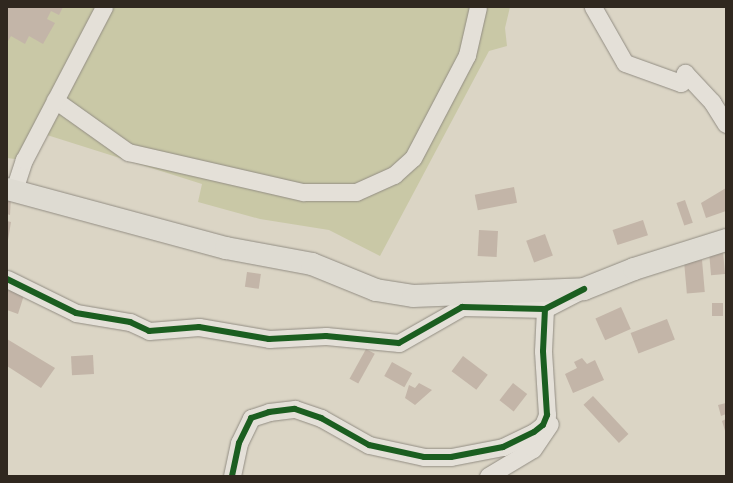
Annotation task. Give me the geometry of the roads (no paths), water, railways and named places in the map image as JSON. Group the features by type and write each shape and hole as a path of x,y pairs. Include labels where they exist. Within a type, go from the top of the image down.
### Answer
{"main road":[{"path":"11,189 226,248 312,264 376,290 413,296 584,290 634,269 726,240"}],"street":[{"path":"11,189 24,160 104,7"},
{"path":"55,100 128,152 303,192 356,192 394,175 413,158 467,54 478,7"},
{"path":"593,7 625,63 681,83 685,73 712,102 726,124"},
{"path":"7,279 76,312 130,322 149,331 199,327 269,339 326,336 399,343 462,307 545,309 584,290"},
{"path":"232,476 239,443 251,418 269,412 295,409 321,418 369,445 424,458 451,457 503,447 543,425 546,415 543,351 545,309"},
{"path":"488,476 533,449 547,433 550,424 546,415"}]}
